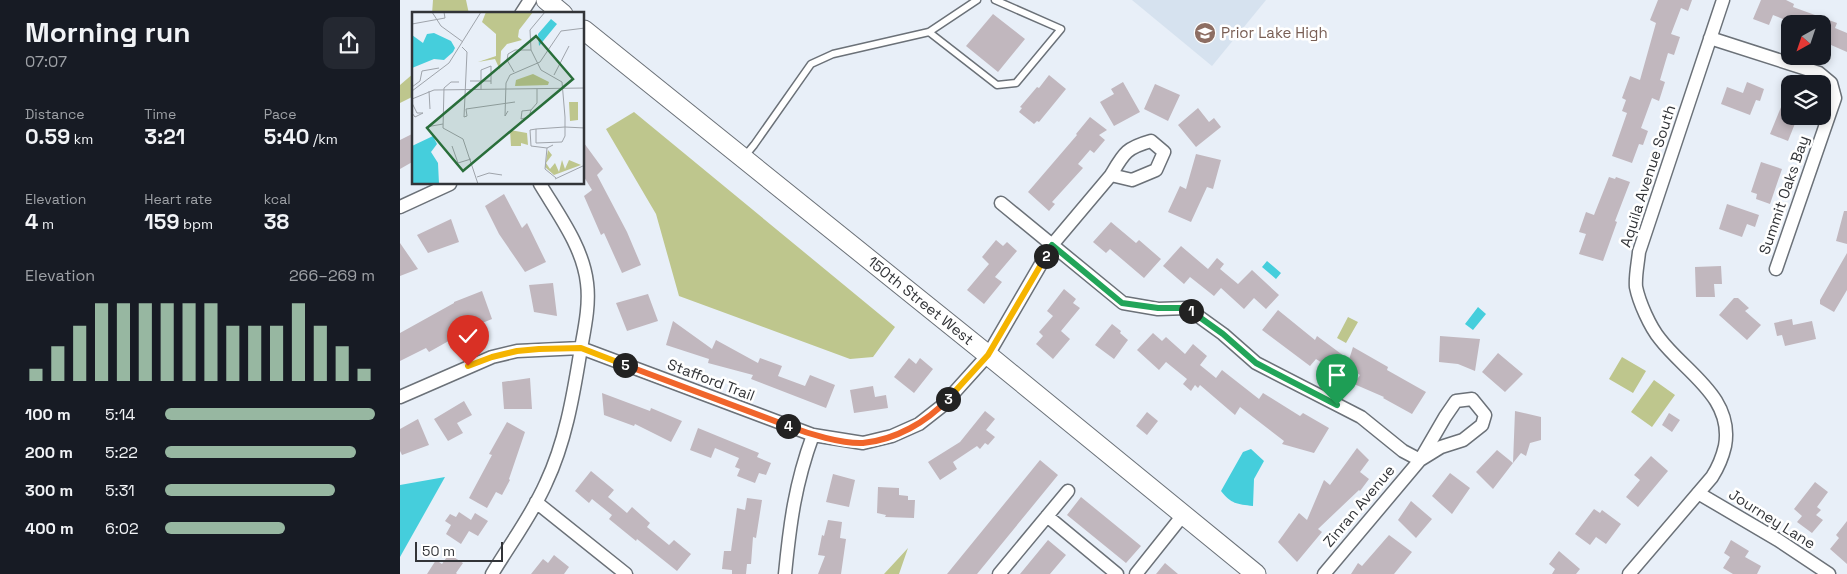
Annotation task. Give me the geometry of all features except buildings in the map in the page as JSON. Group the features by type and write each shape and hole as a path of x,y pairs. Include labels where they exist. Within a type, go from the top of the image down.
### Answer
{"street":[{"path":"522,12 530,0"},
{"path":"546,0 561,12"},
{"name":"Aquila Avenue South","path":"1629,574 1722,463 1726,436 1724,418 1714,396 1659,339 1647,318 1636,286 1640,252 1723,0"},
{"name":"150th Street West","path":"585,31 988,355 1256,574"},
{"name":"Summit Oaks Bay","path":"1710,38 1819,73 1830,83 1835,98 1776,269"},
{"name":"Stafford Trail","path":"400,397 492,357 517,351 581,348 813,435 863,443 892,436 919,424 942,406 988,355 1052,245 1111,176"},
{"path":"400,207 448,185"},
{"path":"492,574 547,482 570,410 586,326 587,282 581,259 572,239 541,185"},
{"path":"1001,203 1122,303 1158,308 1187,308 1223,334 1256,363 1361,417 1403,451 1420,460"},
{"name":"Zinran Avenue","path":"1324,574 1420,460 1456,401 1472,399 1485,415 1482,425 1463,440 1441,447 1420,460"},
{"path":"785,574 793,500 802,463 813,435"},
{"path":"999,574 1068,491"},
{"name":"Journey Lane","path":"1698,493 1778,540 1829,574"},
{"path":"536,502 626,574"},
{"path":"1136,574 1183,515"},
{"path":"1047,516 1117,574"}],"lane":[{"path":"743,158 811,64 833,54 929,32 977,0"},
{"path":"929,32 997,85 1016,83 1061,29 996,0"}],"shaded area":[{"name":"Prior Lake High","path":"1132,0 1266,0 1212,66"}],"green space":[{"path":"433,0 466,0 469,12 432,12"},
{"path":"412,75 412,97 400,103 400,85"},
{"path":"634,112 895,327 873,357 850,359 679,296 656,214 606,129"},
{"path":"1348,317 1358,322 1346,343 1337,338"},
{"path":"1622,357 1646,371 1633,393 1609,379"},
{"path":"1654,380 1675,395 1652,427 1631,412"},
{"path":"908,548 899,574 884,574"}],"water":[{"path":"1267,261 1281,273 1276,279 1262,267"},
{"path":"1478,307 1486,314 1473,330 1465,324"},
{"path":"1251,449 1264,461 1254,479 1253,506 1235,503 1228,499 1221,491 1243,452"},
{"path":"445,477 400,557 400,485"}],"place":[{"name":"Prior Lake High","path":"1205,33"}],"route":[{"path":"468,366 492,357 517,351 581,348 813,435 863,443 892,436 919,424 942,406 988,355 1052,245 1122,303 1158,308 1187,308 1223,334 1256,363 1337,405"}]}
